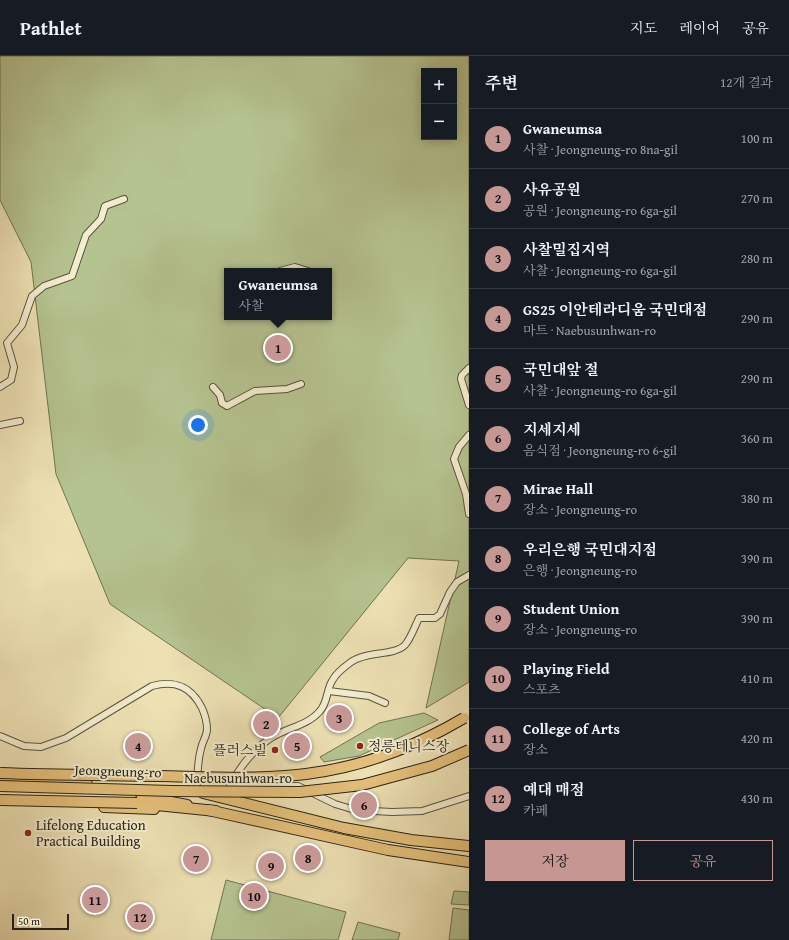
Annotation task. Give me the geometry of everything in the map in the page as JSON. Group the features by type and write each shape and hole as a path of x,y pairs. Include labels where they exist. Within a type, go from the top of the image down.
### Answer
{"main road":[{"name":"Naebusunhwan-ro","path":"0,773 237,778 306,774 379,758 432,736 467,717"},
{"name":"Naebusunhwan-ro","path":"0,786 172,791 300,792 369,784 432,766 469,750"},
{"path":"0,776 87,784"},
{"name":"Jeongneung-ro","path":"0,780 160,786 196,791 352,829 411,840 469,846"},
{"name":"Jeongneung-ro","path":"3,802 99,798 160,800 216,811 388,850 467,859"},
{"name":"Jeongneung-ro","path":"46,805 99,798"},
{"name":"Jeongneung-ro","path":"3,802 216,811"},
{"path":"3,802 137,803 216,811"}],"street":[{"path":"0,387 11,380 14,367 7,343 22,325 32,296 44,286 72,276 86,235 101,219 106,206 124,199"},
{"path":"469,368 461,379 469,405"},
{"path":"213,387 220,395 222,403 227,406 255,391 287,389 301,384"},
{"path":"0,424 20,421"},
{"path":"469,436 459,447 454,459 466,494 469,514"},
{"path":"229,787 238,770 268,740 303,723 319,712 327,700 331,682 338,673 353,660 376,653 397,651 406,644 419,618 435,618 440,614 450,592 457,582 469,575"},
{"path":"0,736 24,746 41,747 66,738 152,686 163,683 184,688 194,694 207,721 207,735 201,748 196,791 229,787 298,786 335,804 355,810 392,812 422,811 469,796"},
{"path":"329,691 369,696 385,703"}],"green space":[{"path":"0,56 469,56 469,682 426,708 459,561 408,558 278,718 110,604 56,474 31,262 0,200"},
{"path":"266,712 277,723 265,734 255,724"},
{"name":"정릉테니스장","path":"424,713 438,720 359,756 324,762 320,757 379,723"},
{"path":"226,880 346,912 338,940 211,940"},
{"path":"454,891 469,892 469,905 451,904"},
{"path":"453,908 469,910 469,940 449,940"},
{"path":"358,922 400,933 398,940 352,940"}],"place":[{"name":"Gwaneumsa","path":"278,348"},
{"name":"사찰밀집지역","path":"339,718"},
{"name":"사유공원","path":"266,724"},
{"name":"GS25 이안테라디움 국민대점","path":"138,746"},
{"name":"국민대앞 절","path":"297,746"},
{"name":"정릉테니스장","path":"360,746"},
{"name":"플러스빌","path":"275,750"},
{"name":"지세지세","path":"364,805"},
{"name":"Lifelong Education Practical Building","path":"28,833"},
{"name":"우리은행 국민대지점","path":"308,858"},
{"name":"Mirae Hall","path":"196,859"},
{"name":"Student Union","path":"271,866"},
{"name":"Playing Field","path":"254,896"},
{"name":"College of Arts","path":"95,900"},
{"name":"예대 매점","path":"140,917"}]}
